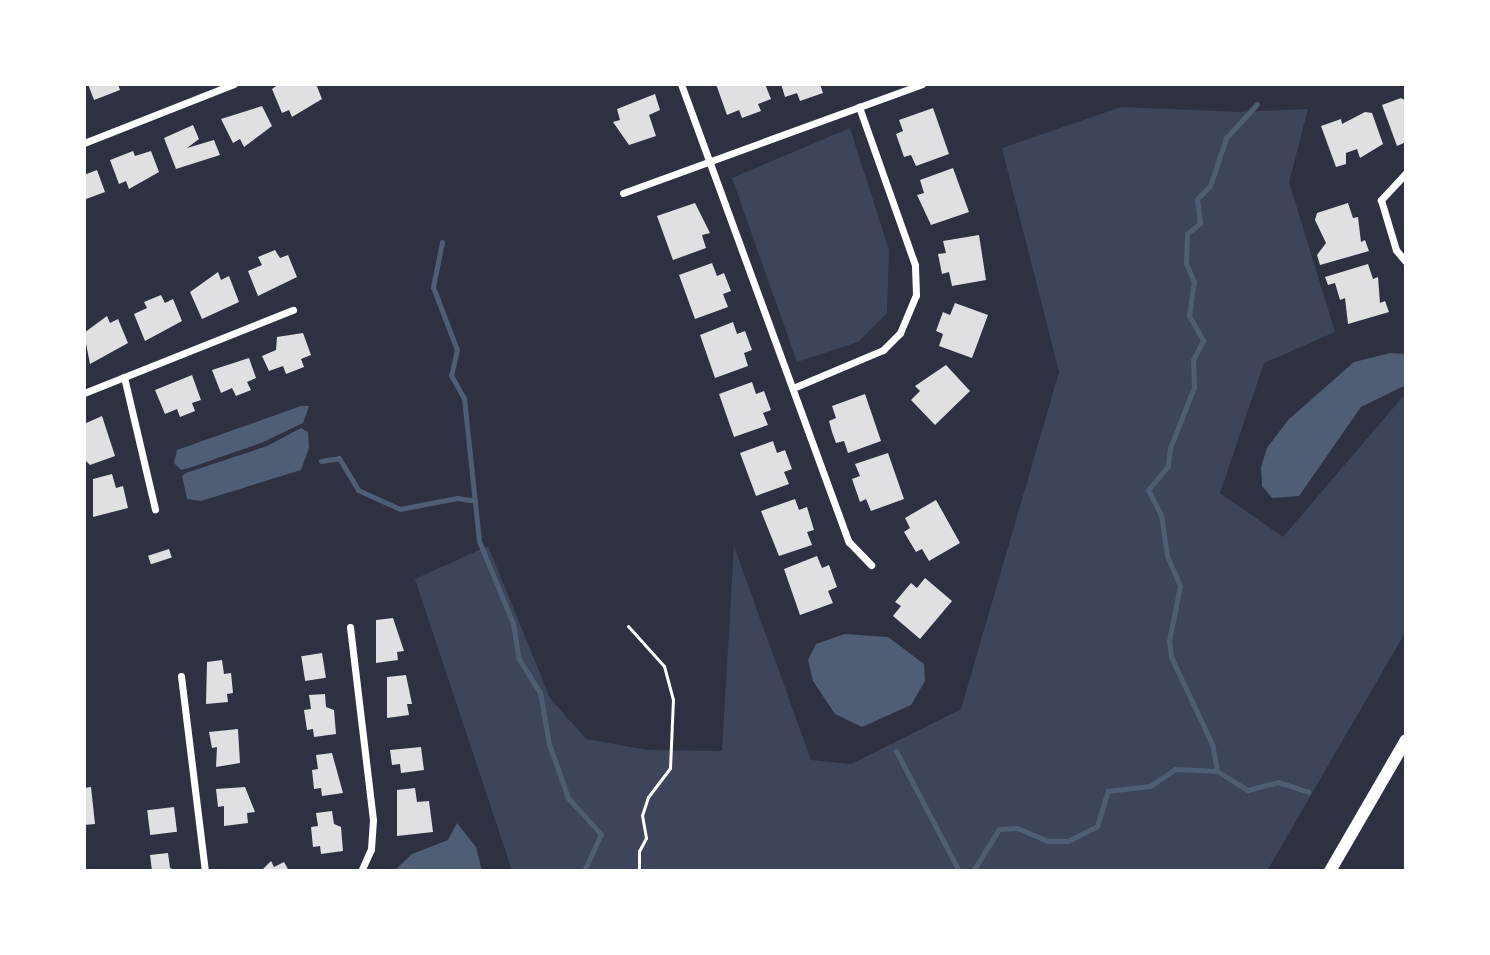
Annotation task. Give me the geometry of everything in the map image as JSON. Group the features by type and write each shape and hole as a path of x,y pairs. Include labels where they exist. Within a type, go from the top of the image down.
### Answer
{"highway":[{"path":"1330,871 1406,740"}],"street":[{"path":"84,143 234,84"},
{"path":"681,84 849,542 871,565"},
{"path":"623,193 922,84"},
{"path":"793,388 883,350 900,333 916,295 915,265 859,107"},
{"path":"1406,173 1381,200 1396,250 1406,262"},
{"path":"84,393 293,310"},
{"path":"124,377 155,509"},
{"path":"350,627 373,820 371,849 361,871"},
{"path":"181,676 205,871"}],"path":[{"path":"628,626 664,666 673,699 670,768 642,815 646,838 639,851 639,871"}],"shaded area":[{"path":"1121,107 1240,112 1308,109 1289,182 1335,332 1264,363 1220,493 1283,537 1406,393 1406,631 1267,871 512,871 415,579 488,546 550,698 586,739 648,750 722,751 734,546 811,760 851,764 961,709 1059,372 1002,148"},
{"path":"850,128 889,250 887,313 858,342 797,362 732,178"},
{"path":"1390,353 1406,354 1406,385 1361,407 1299,496 1272,498 1262,486 1261,467 1267,448 1288,420 1354,362"},
{"path":"301,406 309,406 303,423 261,443 181,470 174,463 177,450"},
{"path":"301,428 308,432 309,448 301,470 201,501 187,499 182,476 186,473 267,446"},
{"path":"845,634 888,637 924,664 925,681 911,705 862,727 835,714 813,681 808,660 816,644"},
{"path":"457,823 476,847 482,871 394,871 412,854 448,840"}],"building":[{"path":"88,84 118,84 120,90 94,100"},
{"path":"279,84 316,84 322,99 292,117 289,110 282,113 272,89"},
{"path":"716,84 765,84 771,99 758,104 761,111 742,118 739,110 727,115"},
{"path":"781,84 820,84 823,93 800,101 797,93 785,97"},
{"path":"655,94 660,110 649,115 656,136 629,145 613,122 620,120 617,109"},
{"path":"1401,98 1406,101 1406,142 1397,146 1382,105"},
{"path":"262,106 272,126 244,147 240,139 233,143 221,119"},
{"path":"933,108 949,154 916,166 911,155 904,157 896,134 903,131 899,120"},
{"path":"1365,112 1372,113 1383,144 1360,158 1357,149 1346,153 1346,164 1336,167 1321,126 1341,119 1342,124"},
{"path":"193,125 199,139 187,148 214,140 220,155 176,169 164,138"},
{"path":"133,151 135,156 151,151 159,172 129,189 126,181 119,184 110,160"},
{"path":"953,168 969,212 931,225 917,195 924,193 920,180"},
{"path":"97,170 105,192 86,199 84,205 84,175"},
{"path":"695,203 710,233 702,235 706,248 673,260 657,216"},
{"path":"1348,203 1353,218 1358,217 1361,242 1365,240 1369,251 1320,265 1317,255 1326,243 1315,220 1317,213"},
{"path":"979,235 986,280 952,286 949,272 942,274 938,254 946,253 943,241"},
{"path":"275,250 280,258 288,255 297,277 258,296 248,271 262,265 258,257"},
{"path":"712,263 717,276 724,273 731,291 723,294 728,307 695,319 679,275"},
{"path":"1368,264 1373,279 1378,277 1380,303 1385,301 1389,312 1348,324 1345,298 1340,300 1335,283 1328,285 1325,277"},
{"path":"218,272 221,280 229,276 239,302 202,319 190,292"},
{"path":"161,295 165,303 173,299 182,321 145,341 134,314 147,308 144,302"},
{"path":"955,303 988,315 972,358 939,346 943,334 936,331 943,312 950,315"},
{"path":"107,316 110,323 118,319 128,343 90,364 84,333"},
{"path":"733,322 737,334 745,331 752,350 744,353 748,366 715,378 700,335"},
{"path":"303,333 311,355 301,359 304,367 286,374 283,366 269,371 262,356 276,350 277,337"},
{"path":"249,358 256,378 247,382 251,390 236,396 232,388 221,393 212,370"},
{"path":"946,365 970,391 935,425 911,400 920,391 915,386"},
{"path":"192,375 201,400 192,403 195,411 180,417 177,409 165,414 155,390"},
{"path":"752,382 756,394 764,391 771,410 763,413 768,425 734,437 719,394"},
{"path":"865,394 881,441 848,453 844,441 836,443 832,432 829,421 836,418 832,406"},
{"path":"102,416 115,456 90,465 84,459 84,424"},
{"path":"773,441 777,453 785,450 792,469 784,472 789,484 756,496 740,453"},
{"path":"888,453 904,499 871,511 866,499 860,502 852,479 860,476 855,464"},
{"path":"112,474 116,488 123,486 128,508 93,517 93,479"},
{"path":"795,499 799,510 807,507 814,530 807,532 812,545 779,556 761,511"},
{"path":"936,500 960,543 929,561 922,549 916,552 904,532 910,528 905,518"},
{"path":"169,549 172,558 151,564 148,556"},
{"path":"817,556 822,568 829,565 837,587 828,591 833,603 800,615 784,569"},
{"path":"925,578 952,601 920,639 893,616 901,606 895,602 911,583 917,588"},
{"path":"393,618 404,651 397,652 398,660 376,663 376,620"},
{"path":"322,653 326,678 305,681 301,656"},
{"path":"222,660 224,674 231,673 233,693 227,694 228,702 206,704 207,662"},
{"path":"406,675 412,704 407,704 409,715 387,718 387,677"},
{"path":"325,694 326,707 334,710 336,734 314,737 313,729 307,730 304,710 311,709 309,695"},
{"path":"238,729 240,763 216,767 217,747 212,748 209,732"},
{"path":"421,747 424,770 401,773 400,764 392,765 390,750"},
{"path":"332,753 343,793 322,796 321,788 314,789 312,770 318,769 316,755"},
{"path":"91,787 95,824 84,825 84,788"},
{"path":"245,787 255,812 247,813 248,823 224,826 224,806 218,807 216,789"},
{"path":"415,788 417,802 429,801 433,832 397,836 397,790"},
{"path":"174,807 177,832 150,835 147,810"},
{"path":"332,811 334,824 341,827 343,851 321,854 320,846 313,847 311,827 318,826 316,813"},
{"path":"168,853 170,868 177,871 152,871 150,855"},
{"path":"271,861 274,867 284,862 289,871 261,871"}],"waterway":[{"path":"1217,771 1212,744 1171,657 1169,641 1180,586 1167,555 1161,515 1148,490 1168,466 1170,448 1194,387 1193,360 1203,340 1189,316 1194,282 1186,263 1187,234 1200,223 1197,199 1210,186 1226,138 1257,104"},
{"path":"442,242 433,287 457,350 451,375 464,398 479,541 513,623 519,659 540,692 549,744 568,798 601,834 584,871"},
{"path":"321,461 339,458 358,490 400,509 457,498 475,501"},
{"path":"896,751 959,871"},
{"path":"973,871 999,829 1017,828 1047,841 1068,841 1097,826 1108,791 1150,786 1175,769 1217,771 1248,790 1278,782 1308,792"}]}
